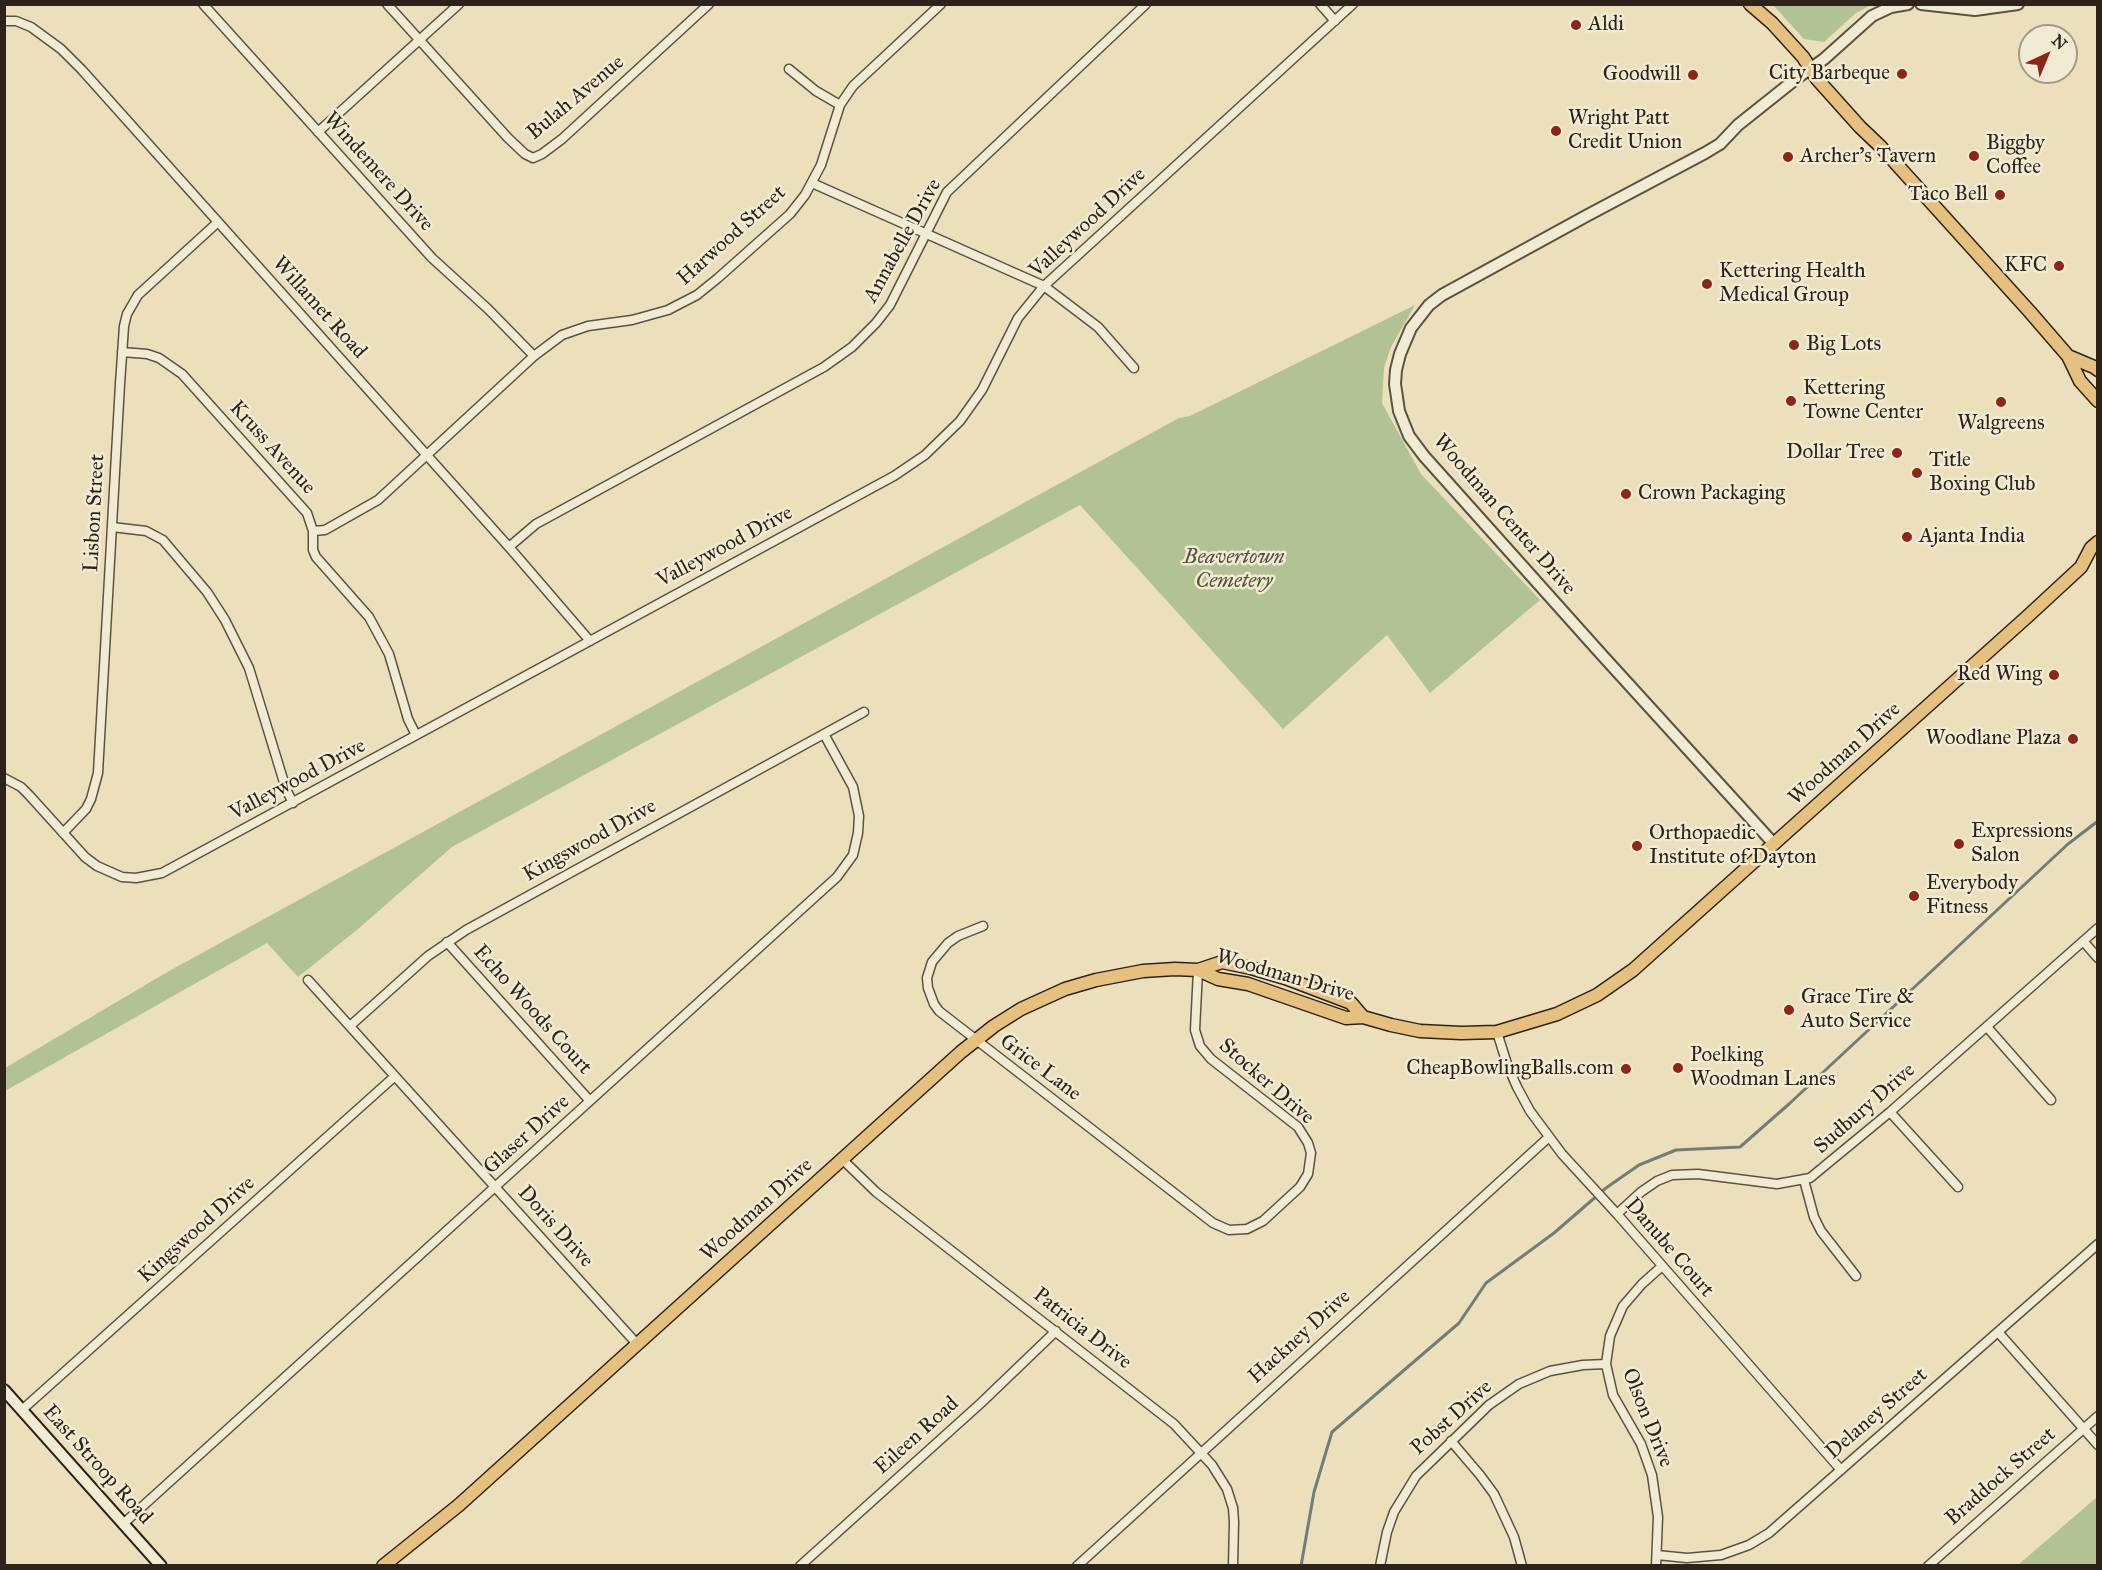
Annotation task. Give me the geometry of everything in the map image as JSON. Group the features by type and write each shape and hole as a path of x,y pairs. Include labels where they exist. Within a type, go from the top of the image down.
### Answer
{"main road":[{"path":"1750,4 1772,23 1803,57 1816,79 1881,147 2068,356 2080,381 2097,401"},
{"path":"2068,356 2097,370"},
{"name":"Woodman Drive","path":"383,1566 459,1505 975,1041 1021,1009 1065,989 1096,980 1143,971 1198,970 1222,963 1251,968 1285,978 1351,1004 1363,1017 1420,1030 1461,1034 1497,1032 1557,1014 1616,983 2081,567 2091,548 2097,542"},
{"name":"Woodman Drive","path":"2081,567 2097,562"}],"street":[{"name":"Windemere Drive","path":"203,4 432,258 488,309 534,356"},
{"path":"387,4 420,42"},
{"path":"318,132 420,42 459,4"},
{"name":"Bulah Avenue","path":"420,42 508,138 525,154 533,158 562,139 709,4"},
{"name":"Annabelle Drive","path":"509,547 536,524 824,367 852,347 890,305 947,192 1146,4"},
{"path":"1320,4 1335,21"},
{"name":"Valleywood Drive","path":"4,778 21,787 85,857 111,873 136,878 151,876 175,867 894,476 925,455 948,434 971,407 995,368 1018,318 1044,286 1353,4"},
{"name":"Woodman Center Drive","path":"1774,844 1431,465 1409,436 1403,424 1395,384 1400,354 1408,334 1419,316 1442,295 1720,144 1738,125 1877,13 1891,7 1908,4"},
{"path":"1921,4 1975,10 2018,4"},
{"name":"Harwood Street","path":"313,531 325,530 368,507 548,345 573,330 652,316 697,295 789,214 812,183 821,165 840,105 853,86 934,7"},
{"name":"Willamet Road","path":"4,21 16,21 31,27 61,49 509,547 590,641"},
{"path":"789,69 816,91 840,105"},
{"path":"812,183 1044,286 1098,327 1134,368"},
{"name":"Lisbon Street","path":"63,833 86,809 98,773 122,352 127,314 138,295 218,222"},
{"name":"Kruss Avenue","path":"122,352 159,358 182,374 307,513 313,531 316,557 352,596 380,634 389,654 408,719 416,735"},
{"path":"112,527 146,531 163,540 207,592 225,620 249,668 286,789 293,803"},
{"name":"Kingswood Drive","path":"350,1026 447,942 864,712"},
{"name":"Glaser Drive","path":"123,1524 825,889 847,865 853,855 858,833 857,801 850,779 824,734"},
{"name":"Grice Lane","path":"983,926 968,931 948,943 932,962 927,978 934,1005 975,1041 1213,1223"},
{"name":"Sudbury Drive","path":"1617,1214 1641,1192 1657,1181 1672,1175 1698,1174 1777,1184 1804,1180 1822,1170 2097,928"},
{"path":"2083,941 2097,958"},
{"name":"Echo Woods Court","path":"447,942 590,1101"},
{"name":"Stocker Drive","path":"1198,970 1195,1030 1200,1046 1211,1059 1298,1127 1311,1153 1310,1165 1303,1182 1263,1221 1256,1226 1238,1230 1221,1228 1213,1223"},
{"name":"Doris Drive","path":"308,980 637,1344"},
{"path":"1987,1027 2051,1100"},
{"name":"Danube Court","path":"1497,1032 1517,1087 1549,1137 1841,1470"},
{"name":"Kingswood Drive","path":"23,1409 394,1077"},
{"path":"1890,1112 1958,1187"},
{"name":"Hackney Drive","path":"1077,1566 1200,1451 1549,1137"},
{"name":"Patricia Drive","path":"843,1160 876,1192 1164,1414 1200,1451 1222,1477 1232,1501 1233,1566"},
{"path":"1804,1180 1814,1217 1821,1230 1856,1276"},
{"name":"Delaney Street","path":"1657,1555 1707,1557 1734,1551 1764,1537 2097,1244"},
{"name":"Olson Drive","path":"1656,1566 1658,1517 1652,1475 1641,1444 1613,1395 1606,1364 1610,1336 1623,1306 1661,1267"},
{"name":"Eileen Road","path":"800,1566 981,1403 1056,1331"},
{"path":"1998,1332 2097,1445"},
{"name":"Pobst Drive","path":"1380,1566 1387,1532 1401,1498 1416,1476 1489,1405 1519,1384 1534,1377 1563,1368 1606,1364"},
{"name":"East Stroop Road","path":"4,1389 161,1566"},
{"name":"Braddock Street","path":"1928,1566 2097,1416"},
{"path":"1451,1440 1494,1494 1514,1537 1522,1566"}],"green space":[{"path":"1773,5 1871,5 1856,13 1824,42 1804,39"},
{"name":"Beavertown Cemetery","path":"1415,305 1391,347 1384,368 1382,403 1421,474 1540,600 1430,693 1387,635 1283,729 1080,505 452,847 358,929 298,977 267,943 5,1091 5,1068 169,971 1179,418 1190,416"},
{"path":"2097,1497 2097,1565 2018,1565"}],"waterway":[{"path":"1301,1566 1314,1492 1332,1432 1459,1323 1486,1283 1554,1233 1606,1188 1639,1165 1676,1150 1740,1147 2068,844 2098,821"}],"place":[{"name":"Aldi","path":"1576,25"},
{"name":"City Barbeque","path":"1902,74"},
{"name":"Goodwill","path":"1693,75"},
{"name":"Wright Patt Credit Union","path":"1556,131"},
{"name":"Biggby Coffee","path":"1974,156"},
{"name":"Archer's Tavern","path":"1788,157"},
{"name":"Taco Bell","path":"2000,195"},
{"name":"KFC","path":"2059,266"},
{"name":"Kettering Health Medical Group","path":"1707,284"},
{"name":"Big Lots","path":"1794,345"},
{"name":"Kettering Towne Center","path":"1791,401"},
{"name":"Walgreens","path":"2001,402"},
{"name":"Dollar Tree","path":"1897,453"},
{"name":"Title Boxing Club","path":"1917,473"},
{"name":"Crown Packaging","path":"1626,494"},
{"name":"Ajanta India","path":"1907,537"},
{"name":"Red Wing","path":"2054,675"},
{"name":"Woodlane Plaza","path":"2073,739"},
{"name":"Expressions Salon","path":"1959,844"},
{"name":"Orthopaedic Institute of Dayton","path":"1637,846"},
{"name":"Everybody Fitness","path":"1914,896"},
{"name":"Grace Tire & Auto Service","path":"1789,1010"},
{"name":"Poelking Woodman Lanes","path":"1678,1068"},
{"name":"CheapBowlingBalls.com","path":"1626,1069"}]}
